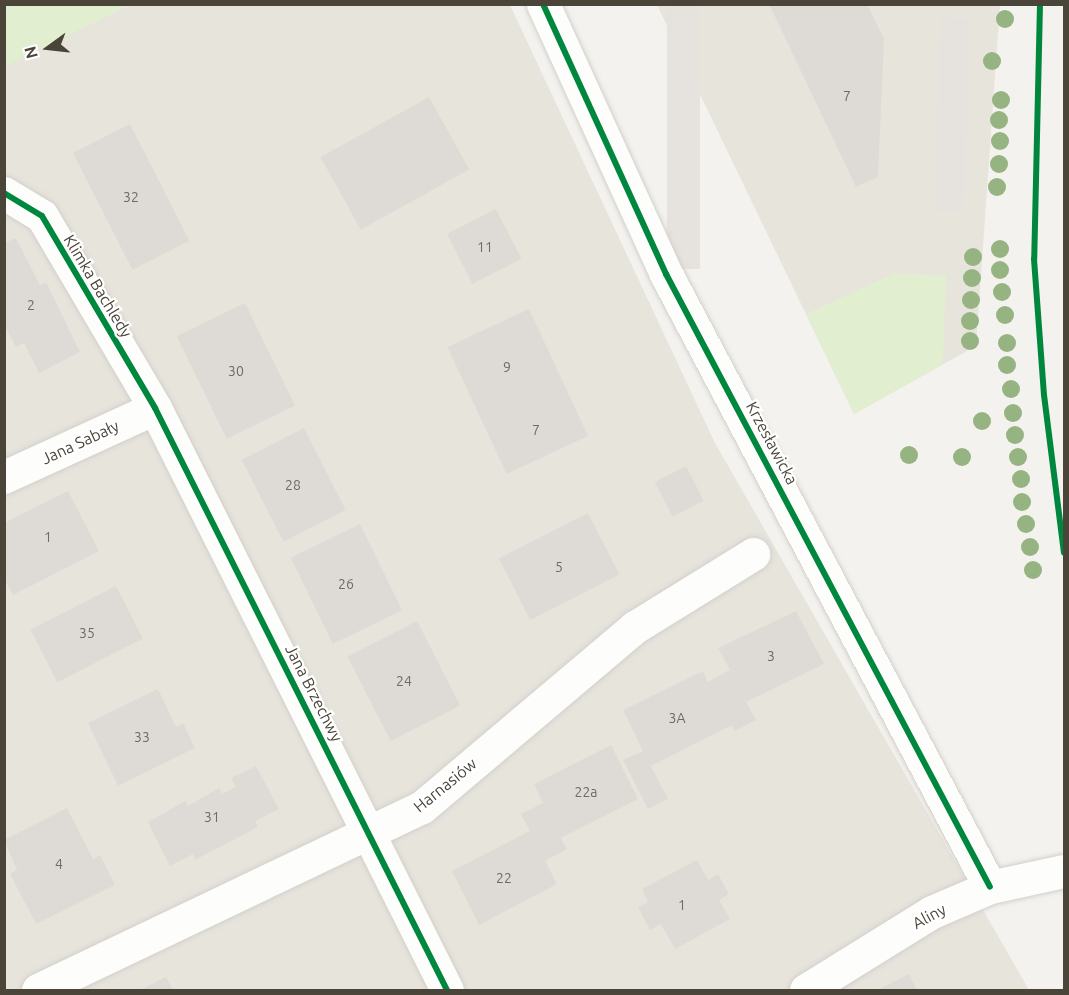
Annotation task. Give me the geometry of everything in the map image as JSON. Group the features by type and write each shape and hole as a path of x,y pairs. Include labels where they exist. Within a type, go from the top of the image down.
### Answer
{"street":[{"name":"Krzesławicka","path":"543,4 666,274 990,887"},
{"name":"Klimka Bachledy","path":"4,193 42,216 155,408"},
{"name":"Jana Sabały","path":"4,477 155,408"},
{"name":"Jana Brzechwy","path":"155,408 447,990"},
{"name":"Harnasiów","path":"38,990 422,807 635,627 753,554"},
{"name":"Aliny","path":"806,990 932,912 990,887 1065,871"}],"shaded area":[{"path":"129,5 510,5 715,443 1029,990 5,990 4,66"},
{"path":"657,5 1000,5 976,346 854,414"},
{"path":"667,5 700,5 700,269 667,269"},
{"path":"941,18 970,19 963,212 934,211"}],"green space":[{"path":"5,4 129,4 129,5 5,66"},
{"path":"895,273 946,276 943,364 854,414 806,314"}],"building":[{"path":"769,4 867,4 884,39 878,177 856,187"},
{"path":"429,97 469,170 361,230 321,157"},
{"path":"130,124 189,241 132,270 73,153"},
{"path":"496,209 521,259 472,284 447,234"},
{"path":"16,238 40,285 46,282 80,352 39,373 24,343 16,347 4,324 4,243"},
{"path":"245,303 295,405 227,439 177,336"},
{"path":"529,309 588,436 507,474 447,347"},
{"path":"304,428 346,510 283,542 242,460"},
{"path":"686,466 704,501 673,517 655,482"},
{"path":"68,491 99,551 13,595 4,579 4,523"},
{"path":"588,513 619,574 530,620 499,558"},
{"path":"360,524 402,610 333,644 291,558"},
{"path":"116,586 143,639 57,682 30,630"},
{"path":"796,611 824,664 746,702 756,720 735,731 732,725 651,766 668,799 648,809 623,760 643,751 623,710 703,671 708,682 730,670 718,648"},
{"path":"417,621 460,706 391,741 348,656"},
{"path":"158,689 176,727 183,723 195,748 118,786 88,723"},
{"path":"611,745 638,799 561,838 567,849 545,861 557,884 479,925 452,871 530,831 521,814 543,803 534,784"},
{"path":"256,766 279,809 255,821 258,827 195,860 193,854 170,866 148,822 185,801 188,806 219,788 222,794 236,787 231,778"},
{"path":"67,808 93,859 100,855 115,885 36,924 10,874 17,870 4,840"},
{"path":"697,860 708,880 718,874 729,894 719,900 730,919 675,949 661,924 650,930 638,907 648,902 642,889"},
{"path":"909,974 917,990 877,990"},
{"path":"166,977 173,990 140,990"}],"cycle path":[{"path":"543,4 666,274 990,887"},
{"path":"1040,4 1034,259 1044,395 1064,553"},
{"path":"4,193 42,216 155,408 447,990"}]}
